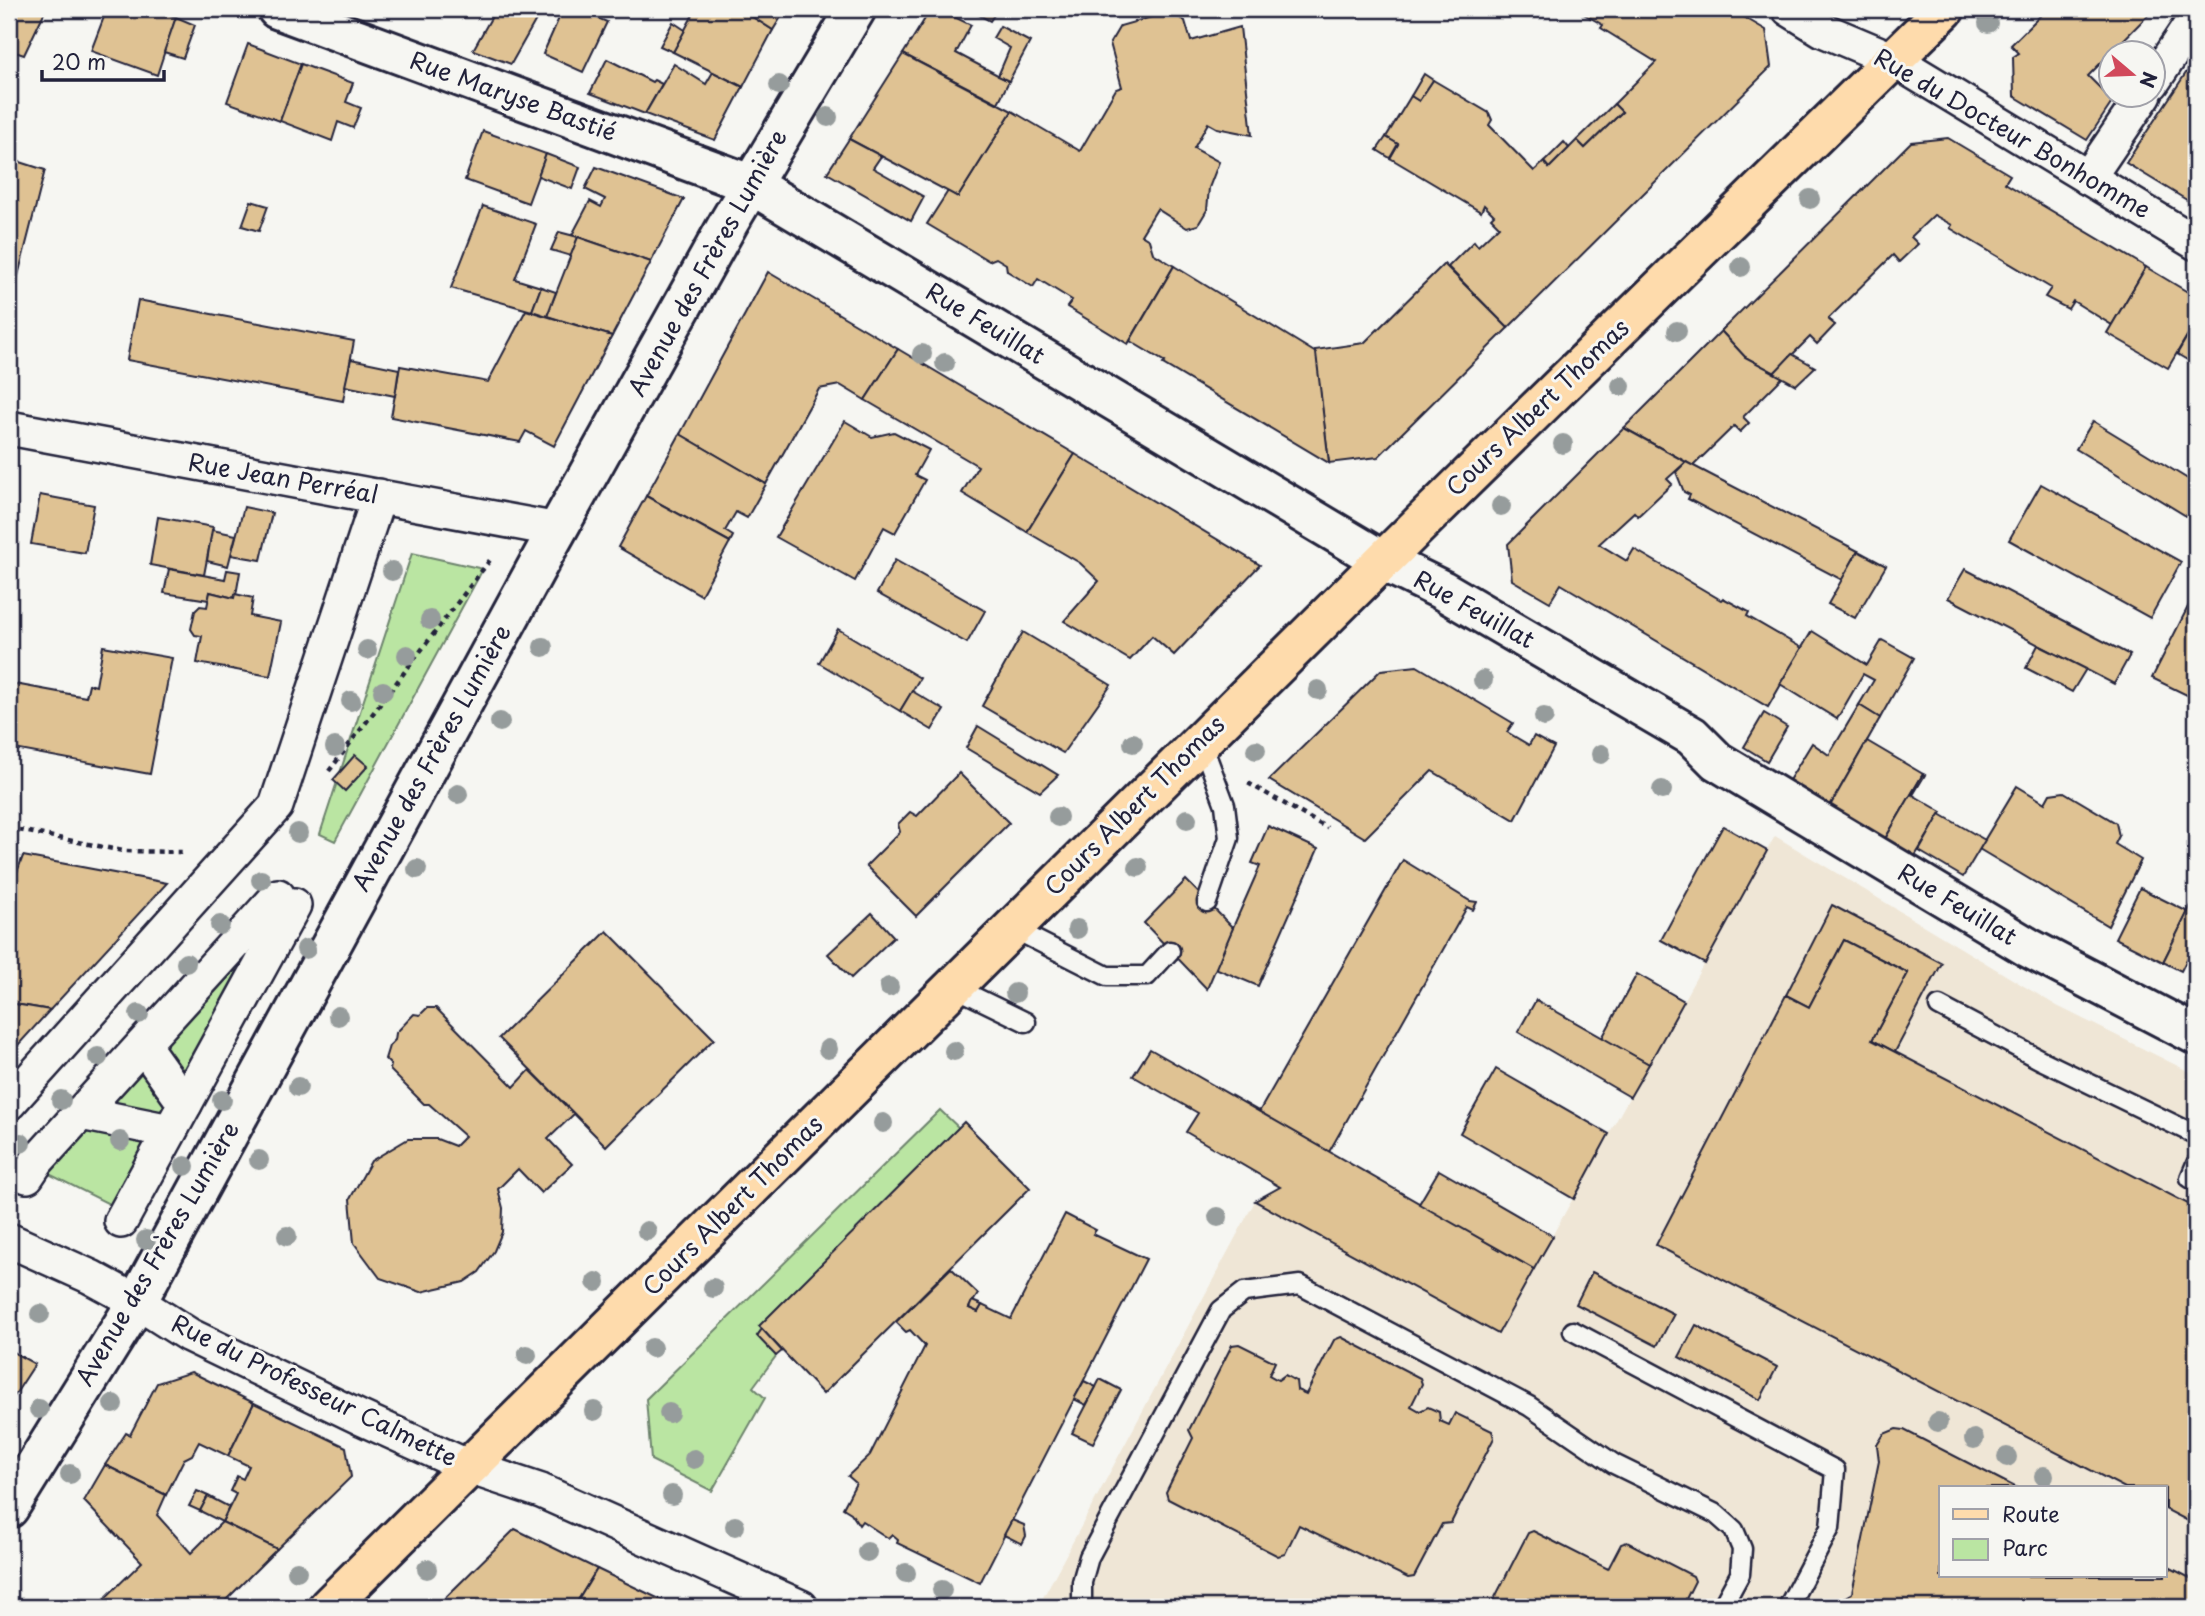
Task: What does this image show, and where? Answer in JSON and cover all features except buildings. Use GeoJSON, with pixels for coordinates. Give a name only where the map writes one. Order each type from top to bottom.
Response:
{"type":"FeatureCollection","features":[{"type":"Feature","properties":{"kind":"main road","name":"Cours Albert Thomas"},"geometry":{"type":"LineString","coordinates":[[328,1607],[1200,741],[1945,9]]}},
{"type":"Feature","properties":{"kind":"street","name":"Rue Maryse Bastié"},"geometry":{"type":"LineString","coordinates":[[277,9],[750,184]]}},
{"type":"Feature","properties":{"kind":"street","name":"Avenue des Frères Lumière"},"geometry":{"type":"LineString","coordinates":[[9,1508],[136,1302],[750,184],[856,9]]}},
{"type":"Feature","properties":{"kind":"street","name":"Rue du Docteur Bonhomme"},"geometry":{"type":"LineString","coordinates":[[1789,9],[1824,30],[1894,60],[2196,243]]}},
{"type":"Feature","properties":{"kind":"street"},"geometry":{"type":"LineString","coordinates":[[2166,62],[2196,17]]}},
{"type":"Feature","properties":{"kind":"street"},"geometry":{"type":"LineString","coordinates":[[2088,178],[2136,108]]}},
{"type":"Feature","properties":{"kind":"street","name":"Rue Feuillat"},"geometry":{"type":"LineString","coordinates":[[750,184],[1383,561],[1442,590],[1692,736],[1717,761],[2029,948],[2196,1035]]}},
{"type":"Feature","properties":{"kind":"street","name":"Rue Jean Perréal"},"geometry":{"type":"LineString","coordinates":[[9,428],[558,530]]}},
{"type":"Feature","properties":{"kind":"street"},"geometry":{"type":"LineString","coordinates":[[9,1103],[276,806],[379,496]]}},
{"type":"Feature","properties":{"kind":"street"},"geometry":{"type":"LineString","coordinates":[[27,1176],[37,1161],[179,1006],[286,901],[235,1014],[121,1221]]}},
{"type":"Feature","properties":{"kind":"street"},"geometry":{"type":"LineString","coordinates":[[179,1006],[235,1014]]}},
{"type":"Feature","properties":{"kind":"street"},"geometry":{"type":"LineString","coordinates":[[143,1045],[178,1118]]}},
{"type":"Feature","properties":{"kind":"street"},"geometry":{"type":"LineString","coordinates":[[80,1113],[178,1118]]}},
{"type":"Feature","properties":{"kind":"street","name":"Rue du Professeur Calmette"},"geometry":{"type":"LineString","coordinates":[[9,1240],[136,1302],[189,1335],[361,1418],[469,1467],[541,1491],[801,1607]]}},
{"type":"Feature","properties":{"kind":"lane"},"geometry":{"type":"LineString","coordinates":[[1200,741],[1226,805],[1229,838],[1207,902]]}},
{"type":"Feature","properties":{"kind":"lane"},"geometry":{"type":"LineString","coordinates":[[1012,928],[1107,976],[1147,976],[1170,951]]}},
{"type":"Feature","properties":{"kind":"lane"},"geometry":{"type":"LineString","coordinates":[[954,987],[1026,1022]]}},
{"type":"Feature","properties":{"kind":"lane"},"geometry":{"type":"LineString","coordinates":[[1939,1006],[2043,1061],[2196,1135]]}},
{"type":"Feature","properties":{"kind":"lane"},"geometry":{"type":"LineString","coordinates":[[2196,1164],[2190,1178],[2196,1181]]}},
{"type":"Feature","properties":{"kind":"lane"},"geometry":{"type":"LineString","coordinates":[[1082,1607],[1082,1582],[1089,1557],[1221,1310],[1244,1292],[1300,1285],[1529,1406],[1614,1464],[1716,1514],[1734,1530],[1742,1549],[1740,1574],[1722,1607]]}},
{"type":"Feature","properties":{"kind":"lane"},"geometry":{"type":"LineString","coordinates":[[1573,1331],[1835,1470],[1830,1528],[1788,1607]]}},
{"type":"Feature","properties":{"kind":"path"},"geometry":{"type":"LineString","coordinates":[[290,765],[325,776],[490,560]]}},
{"type":"Feature","properties":{"kind":"path"},"geometry":{"type":"LineString","coordinates":[[1248,783],[1327,828]]}},
{"type":"Feature","properties":{"kind":"path"},"geometry":{"type":"LineString","coordinates":[[9,828],[123,851],[194,852],[218,870]]}},
{"type":"Feature","properties":{"kind":"shaded area"},"geometry":{"type":"Polygon","coordinates":[[[1775,836],[2057,1006],[2196,1075],[2196,1607],[1038,1607],[1255,1201],[1498,1333],[1775,836]]]}},
{"type":"Feature","properties":{"kind":"green space"},"geometry":{"type":"Polygon","coordinates":[[[412,553],[483,569],[335,841],[320,834],[412,553]]]}},
{"type":"Feature","properties":{"kind":"green space"},"geometry":{"type":"Polygon","coordinates":[[[298,907],[129,1214],[25,1162],[298,907]]]}},
{"type":"Feature","properties":{"kind":"green space"},"geometry":{"type":"Polygon","coordinates":[[[940,1110],[959,1128],[759,1326],[762,1329],[757,1336],[776,1356],[753,1387],[765,1398],[712,1491],[651,1460],[646,1399],[940,1110]]]}}]}
